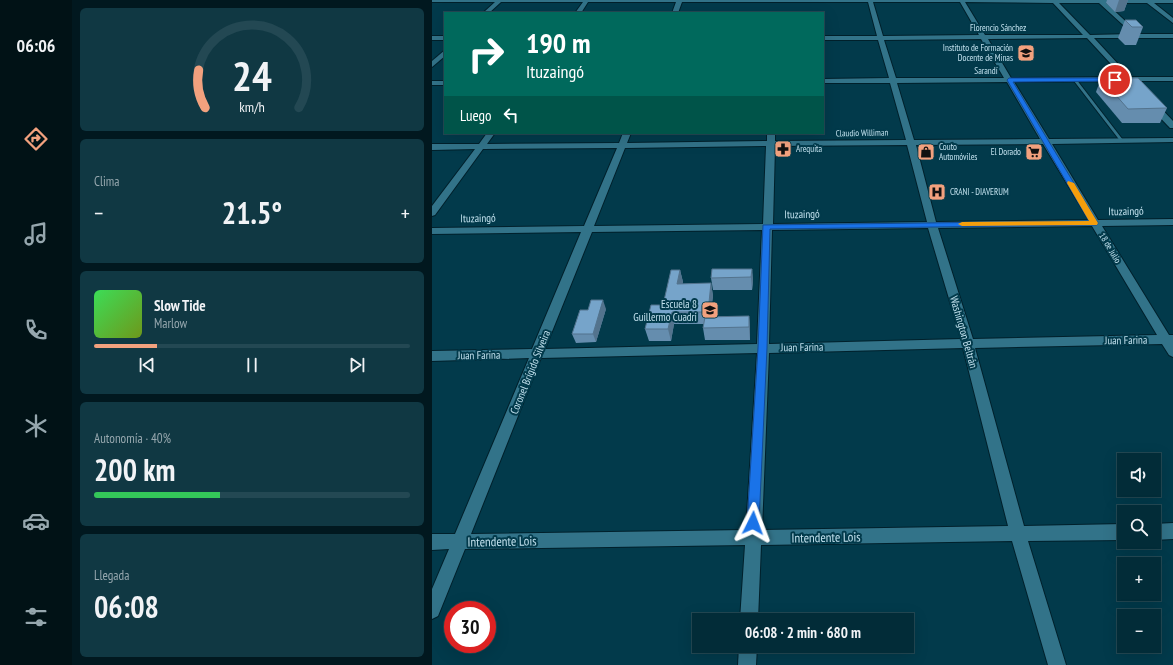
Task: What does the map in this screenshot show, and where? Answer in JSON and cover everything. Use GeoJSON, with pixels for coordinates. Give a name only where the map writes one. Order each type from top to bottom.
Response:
{"type":"FeatureCollection","features":[{"type":"Feature","properties":{"kind":"street"},"geometry":{"type":"LineString","coordinates":[[432,0],[680,0],[777,3],[870,0],[1173,1]]}},
{"type":"Feature","properties":{"kind":"street"},"geometry":{"type":"LineString","coordinates":[[487,12],[500,0]]}},
{"type":"Feature","properties":{"kind":"street"},"geometry":{"type":"LineString","coordinates":[[579,12],[587,0]]}},
{"type":"Feature","properties":{"kind":"street"},"geometry":{"type":"LineString","coordinates":[[675,12],[680,0]]}},
{"type":"Feature","properties":{"kind":"street","name":"Washington Beltrán"},"geometry":{"type":"LineString","coordinates":[[870,0],[894,81],[932,224],[968,344],[1018,534],[1057,665]]}},
{"type":"Feature","properties":{"kind":"street"},"geometry":{"type":"LineString","coordinates":[[1055,0],[1139,90]]}},
{"type":"Feature","properties":{"kind":"street","name":"18 de Julio"},"geometry":{"type":"LineString","coordinates":[[961,1],[1094,223],[1169,339],[1173,352]]}},
{"type":"Feature","properties":{"kind":"street"},"geometry":{"type":"LineString","coordinates":[[1101,1],[1139,36]]}},
{"type":"Feature","properties":{"kind":"street"},"geometry":{"type":"LineString","coordinates":[[1147,1],[1173,21]]}},
{"type":"Feature","properties":{"kind":"street","name":"Florencio Sánchez"},"geometry":{"type":"LineString","coordinates":[[824,38],[1173,36]]}},
{"type":"Feature","properties":{"kind":"street"},"geometry":{"type":"LineString","coordinates":[[432,38],[444,38]]}},
{"type":"Feature","properties":{"kind":"street"},"geometry":{"type":"LineString","coordinates":[[432,65],[444,53]]}},
{"type":"Feature","properties":{"kind":"street","name":"Sarandí"},"geometry":{"type":"LineString","coordinates":[[824,81],[1173,79]]}},
{"type":"Feature","properties":{"kind":"street"},"geometry":{"type":"LineString","coordinates":[[432,83],[444,83]]}},
{"type":"Feature","properties":{"kind":"street"},"geometry":{"type":"LineString","coordinates":[[1148,100],[1173,126]]}},
{"type":"Feature","properties":{"kind":"street"},"geometry":{"type":"LineString","coordinates":[[432,213],[490,134]]}},
{"type":"Feature","properties":{"kind":"street","name":"Coronel Brígido Silveira"},"geometry":{"type":"LineString","coordinates":[[432,610],[538,354],[627,134]]}},
{"type":"Feature","properties":{"kind":"street"},"geometry":{"type":"LineString","coordinates":[[749,613],[763,348],[766,226],[771,138]]}},
{"type":"Feature","properties":{"kind":"street","name":"Claudio Williman"},"geometry":{"type":"LineString","coordinates":[[432,147],[622,145],[771,138],[911,143],[1173,140]]}},
{"type":"Feature","properties":{"kind":"street","name":"Ituzaingó"},"geometry":{"type":"LineString","coordinates":[[432,231],[1173,222]]}},
{"type":"Feature","properties":{"kind":"street","name":"Juan Farina"},"geometry":{"type":"LineString","coordinates":[[432,356],[1169,339]]}},
{"type":"Feature","properties":{"kind":"street"},"geometry":{"type":"LineString","coordinates":[[1161,532],[1173,531]]}},
{"type":"Feature","properties":{"kind":"street","name":"Intendente Lois"},"geometry":{"type":"LineString","coordinates":[[432,542],[752,539],[1117,532]]}},
{"type":"Feature","properties":{"kind":"street"},"geometry":{"type":"LineString","coordinates":[[747,665],[748,653]]}},
{"type":"Feature","properties":{"kind":"lane"},"geometry":{"type":"LineString","coordinates":[[1075,80],[1122,141]]}},
{"type":"Feature","properties":{"kind":"building"},"geometry":{"type":"Polygon","coordinates":[[[1125,20],[1136,20],[1143,27],[1132,27],[1125,20]]]}},
{"type":"Feature","properties":{"kind":"building"},"geometry":{"type":"Polygon","coordinates":[[[1101,78],[1138,78],[1167,108],[1128,109],[1101,78]]]}},
{"type":"Feature","properties":{"kind":"building"},"geometry":{"type":"Polygon","coordinates":[[[712,269],[752,269],[751,277],[711,278],[712,269]]]}},
{"type":"Feature","properties":{"kind":"building"},"geometry":{"type":"Polygon","coordinates":[[[671,270],[680,270],[677,284],[711,283],[708,312],[672,312],[668,329],[645,329],[651,305],[663,305],[671,270]]]}},
{"type":"Feature","properties":{"kind":"building"},"geometry":{"type":"Polygon","coordinates":[[[591,300],[603,300],[593,334],[572,334],[580,310],[588,310],[591,300]]]}},
{"type":"Feature","properties":{"kind":"building"},"geometry":{"type":"Polygon","coordinates":[[[749,316],[749,327],[703,328],[705,317],[749,316]]]}},
{"type":"Feature","properties":{"kind":"slow traffic"},"geometry":{"type":"LineString","coordinates":[[962,224],[1094,223],[1071,183]]}},
{"type":"Feature","properties":{"kind":"place","name":"Instituto de Formación Docente de Minas"},"geometry":{"type":"Point","coordinates":[1026,53]}},
{"type":"Feature","properties":{"kind":"place","name":"Arequita"},"geometry":{"type":"Point","coordinates":[783,149]}},
{"type":"Feature","properties":{"kind":"place","name":"Couto Automóviles"},"geometry":{"type":"Point","coordinates":[926,152]}},
{"type":"Feature","properties":{"kind":"place","name":"El Dorado"},"geometry":{"type":"Point","coordinates":[1034,152]}},
{"type":"Feature","properties":{"kind":"place","name":"CRANI - DIAVERUM"},"geometry":{"type":"Point","coordinates":[937,192]}},
{"type":"Feature","properties":{"kind":"place","name":"Escuela 8 Guillermo Cuadri"},"geometry":{"type":"Point","coordinates":[710,310]}},
{"type":"Feature","properties":{"kind":"route"},"geometry":{"type":"LineString","coordinates":[[753,523],[763,348],[766,226],[1094,223],[1009,80],[1115,80]]}}]}
